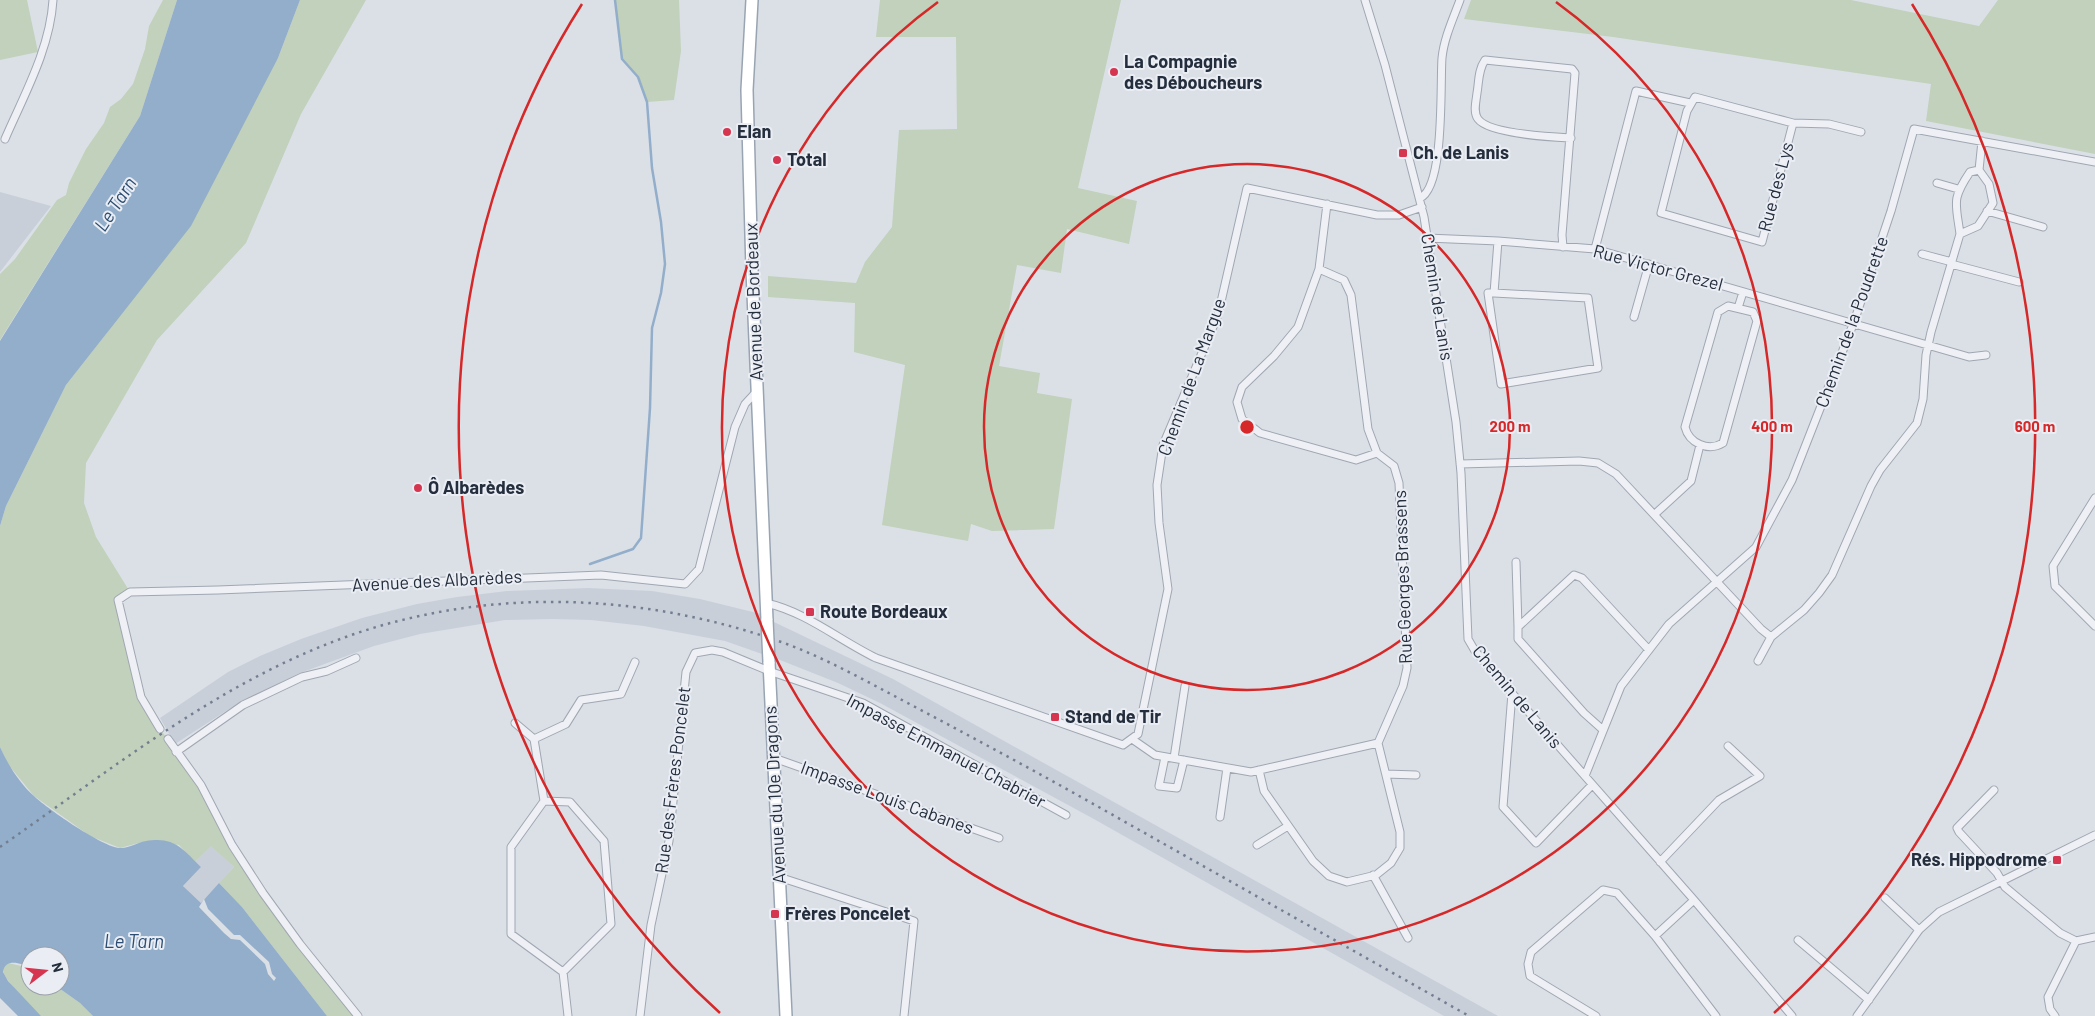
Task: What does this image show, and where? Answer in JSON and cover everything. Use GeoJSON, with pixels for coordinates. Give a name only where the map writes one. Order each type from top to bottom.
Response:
{"type":"FeatureCollection","features":[{"type":"Feature","properties":{"kind":"main road","name":"Avenue de Bordeaux"},"geometry":{"type":"LineString","coordinates":[[752,0],[747,85],[766,603]]}},
{"type":"Feature","properties":{"kind":"main road","name":"Avenue du 10e Dragons"},"geometry":{"type":"LineString","coordinates":[[766,603],[786,1016]]}},
{"type":"Feature","properties":{"kind":"street"},"geometry":{"type":"LineString","coordinates":[[5,139],[40,60],[52,13],[53,0]]}},
{"type":"Feature","properties":{"kind":"street"},"geometry":{"type":"LineString","coordinates":[[1365,0],[1385,65],[1422,207]]}},
{"type":"Feature","properties":{"kind":"street"},"geometry":{"type":"LineString","coordinates":[[1420,198],[1424,196],[1429,188],[1438,148],[1442,120],[1442,58],[1446,38],[1460,0]]}},
{"type":"Feature","properties":{"kind":"street"},"geometry":{"type":"LineString","coordinates":[[1562,247],[1571,138],[1575,73],[1572,69],[1485,60],[1481,66],[1474,110],[1478,120],[1489,128],[1533,135],[1571,138]]}},
{"type":"Feature","properties":{"kind":"street","name":"Rue des Lys"},"geometry":{"type":"LineString","coordinates":[[1595,249],[1636,91],[1690,103]]}},
{"type":"Feature","properties":{"kind":"street","name":"Rue des Lys"},"geometry":{"type":"LineString","coordinates":[[1793,124],[1762,242],[1661,213],[1690,103],[1695,97],[1793,124],[1829,124],[1861,132]]}},
{"type":"Feature","properties":{"kind":"street","name":"Chemin de la Poudrette"},"geometry":{"type":"LineString","coordinates":[[1585,776],[1621,686],[1669,624],[1756,547],[1788,488],[1854,322],[1891,211],[1914,129],[2095,162]]}},
{"type":"Feature","properties":{"kind":"street"},"geometry":{"type":"LineString","coordinates":[[1960,234],[1978,226],[1993,203],[1989,184],[1979,170],[1982,141]]}},
{"type":"Feature","properties":{"kind":"street"},"geometry":{"type":"LineString","coordinates":[[1758,661],[1771,637],[1804,610],[1832,575],[1871,486],[1880,470],[1914,429],[1920,417],[1928,346],[1960,234],[1955,200],[1958,189],[1970,172],[1979,170]]}},
{"type":"Feature","properties":{"kind":"street"},"geometry":{"type":"LineString","coordinates":[[1937,183],[1958,189]]}},
{"type":"Feature","properties":{"kind":"street","name":"Chemin de La Margue"},"geometry":{"type":"LineString","coordinates":[[1132,739],[1138,734],[1168,589],[1159,523],[1157,485],[1164,446],[1218,315],[1247,188],[1377,215],[1391,216],[1422,207]]}},
{"type":"Feature","properties":{"kind":"street"},"geometry":{"type":"LineString","coordinates":[[1327,204],[1319,269],[1298,327],[1274,356],[1242,387],[1237,402],[1242,419],[1260,433],[1356,460],[1377,453]]}},
{"type":"Feature","properties":{"kind":"street","name":"Chemin de Lanis"},"geometry":{"type":"LineString","coordinates":[[1422,207],[1456,422],[1460,464],[1468,639],[1475,651],[1694,900],[1792,1016]]}},
{"type":"Feature","properties":{"kind":"street"},"geometry":{"type":"LineString","coordinates":[[1987,211],[2043,227]]}},
{"type":"Feature","properties":{"kind":"street","name":"Rue Victor Grezel"},"geometry":{"type":"LineString","coordinates":[[1427,238],[1498,240],[1595,249],[1854,322],[1928,346],[1969,357],[1986,354]]}},
{"type":"Feature","properties":{"kind":"street"},"geometry":{"type":"LineString","coordinates":[[1494,293],[1498,240]]}},
{"type":"Feature","properties":{"kind":"street"},"geometry":{"type":"LineString","coordinates":[[1922,254],[2019,282]]}},
{"type":"Feature","properties":{"kind":"street"},"geometry":{"type":"LineString","coordinates":[[1634,317],[1649,264]]}},
{"type":"Feature","properties":{"kind":"street","name":"Rue Georges Brassens"},"geometry":{"type":"LineString","coordinates":[[1319,269],[1344,280],[1350,294],[1362,362],[1368,429],[1377,453],[1394,466],[1400,483],[1407,668],[1403,686],[1378,742]]}},
{"type":"Feature","properties":{"kind":"street"},"geometry":{"type":"LineString","coordinates":[[1738,308],[1743,292]]}},
{"type":"Feature","properties":{"kind":"street"},"geometry":{"type":"LineString","coordinates":[[1494,293],[1588,298],[1598,368],[1501,384],[1488,294],[1494,293]]}},
{"type":"Feature","properties":{"kind":"street"},"geometry":{"type":"LineString","coordinates":[[1728,306],[1753,312],[1758,321],[1723,443],[1718,446],[1700,445],[1687,435],[1685,427],[1718,312],[1728,306]]}},
{"type":"Feature","properties":{"kind":"street","name":"Avenue des Albarèdes"},"geometry":{"type":"LineString","coordinates":[[160,729],[141,697],[118,600],[130,592],[601,575],[685,584],[699,568],[734,428],[745,404],[757,391]]}},
{"type":"Feature","properties":{"kind":"street"},"geometry":{"type":"LineString","coordinates":[[1655,514],[1691,481],[1700,445]]}},
{"type":"Feature","properties":{"kind":"street"},"geometry":{"type":"LineString","coordinates":[[1460,464],[1579,461],[1598,463],[1616,474],[1761,630],[1771,637]]}},
{"type":"Feature","properties":{"kind":"street"},"geometry":{"type":"LineString","coordinates":[[2095,498],[2052,566],[2055,586],[2095,626]]}},
{"type":"Feature","properties":{"kind":"street"},"geometry":{"type":"LineString","coordinates":[[1516,562],[1518,639],[1584,712],[1603,730]]}},
{"type":"Feature","properties":{"kind":"street"},"geometry":{"type":"LineString","coordinates":[[1518,627],[1574,575],[1582,578],[1648,650]]}},
{"type":"Feature","properties":{"kind":"street"},"geometry":{"type":"LineString","coordinates":[[766,603],[794,612],[856,648],[900,667],[1123,746],[1132,739],[1155,755],[1252,772],[1259,770],[1378,742],[1400,832],[1400,848],[1391,863],[1373,875],[1347,882],[1329,876],[1313,861],[1264,791],[1259,770]]}},
{"type":"Feature","properties":{"kind":"street","name":"Rue des Frères Poncelet"},"geometry":{"type":"LineString","coordinates":[[640,1016],[651,925],[668,841],[686,672],[695,653],[712,650],[769,666]]}},
{"type":"Feature","properties":{"kind":"street"},"geometry":{"type":"LineString","coordinates":[[176,752],[243,705],[302,678],[327,671],[356,658]]}},
{"type":"Feature","properties":{"kind":"street"},"geometry":{"type":"LineString","coordinates":[[534,739],[566,724],[581,700],[621,694],[635,662]]}},
{"type":"Feature","properties":{"kind":"street","name":"Impasse Emmanuel Chabrier"},"geometry":{"type":"LineString","coordinates":[[769,666],[863,703],[1066,815]]}},
{"type":"Feature","properties":{"kind":"street"},"geometry":{"type":"LineString","coordinates":[[1174,758],[1185,686]]}},
{"type":"Feature","properties":{"kind":"street"},"geometry":{"type":"LineString","coordinates":[[1512,693],[1503,807],[1536,843],[1592,785]]}},
{"type":"Feature","properties":{"kind":"street"},"geometry":{"type":"LineString","coordinates":[[515,723],[534,739],[544,801],[511,847],[511,934],[563,972],[568,1016]]}},
{"type":"Feature","properties":{"kind":"street"},"geometry":{"type":"LineString","coordinates":[[168,739],[201,785],[232,845],[263,892],[300,944],[358,1016]]}},
{"type":"Feature","properties":{"kind":"street"},"geometry":{"type":"LineString","coordinates":[[1660,862],[1719,800],[1760,776],[1728,746]]}},
{"type":"Feature","properties":{"kind":"street"},"geometry":{"type":"LineString","coordinates":[[1165,757],[1159,786],[1177,788],[1184,760]]}},
{"type":"Feature","properties":{"kind":"street","name":"Impasse Louis Cabanes"},"geometry":{"type":"LineString","coordinates":[[774,758],[999,838]]}},
{"type":"Feature","properties":{"kind":"street"},"geometry":{"type":"LineString","coordinates":[[1220,817],[1227,768]]}},
{"type":"Feature","properties":{"kind":"street"},"geometry":{"type":"LineString","coordinates":[[1386,774],[1416,775]]}},
{"type":"Feature","properties":{"kind":"street"},"geometry":{"type":"LineString","coordinates":[[1994,790],[1957,828],[1959,832],[2002,881],[2005,887],[2060,933],[2076,941],[2095,937]]}},
{"type":"Feature","properties":{"kind":"street"},"geometry":{"type":"LineString","coordinates":[[544,801],[570,802],[604,841],[611,924],[563,972]]}},
{"type":"Feature","properties":{"kind":"street"},"geometry":{"type":"LineString","coordinates":[[1257,845],[1288,826]]}},
{"type":"Feature","properties":{"kind":"street"},"geometry":{"type":"LineString","coordinates":[[1857,1016],[1919,930],[1939,912],[2095,835]]}},
{"type":"Feature","properties":{"kind":"street"},"geometry":{"type":"LineString","coordinates":[[1373,875],[1408,938]]}},
{"type":"Feature","properties":{"kind":"street"},"geometry":{"type":"LineString","coordinates":[[779,877],[914,921],[904,1016]]}},
{"type":"Feature","properties":{"kind":"street"},"geometry":{"type":"LineString","coordinates":[[1596,1016],[1530,976],[1528,964],[1531,952],[1603,890],[1617,893],[1655,936],[1716,1016]]}},
{"type":"Feature","properties":{"kind":"street"},"geometry":{"type":"LineString","coordinates":[[1885,898],[1919,930]]}},
{"type":"Feature","properties":{"kind":"street"},"geometry":{"type":"LineString","coordinates":[[1655,936],[1694,900]]}},
{"type":"Feature","properties":{"kind":"street"},"geometry":{"type":"LineString","coordinates":[[1798,940],[1869,1000]]}},
{"type":"Feature","properties":{"kind":"street"},"geometry":{"type":"LineString","coordinates":[[2055,1016],[2050,1009],[2048,997],[2076,941]]}},
{"type":"Feature","properties":{"kind":"shaded area"},"geometry":{"type":"Polygon","coordinates":[[[0,192],[51,206],[0,272],[0,192]]]}},
{"type":"Feature","properties":{"kind":"shaded area"},"geometry":{"type":"Polygon","coordinates":[[[588,588],[652,591],[700,599],[761,614],[762,654],[725,641],[644,626],[591,620],[505,620],[420,634],[374,646],[300,673],[229,709],[175,744],[160,718],[228,672],[260,656],[301,639],[362,618],[417,604],[457,597],[507,591],[588,588]]]}},
{"type":"Feature","properties":{"kind":"shaded area"},"geometry":{"type":"Polygon","coordinates":[[[774,622],[893,679],[1498,1016],[1444,1016],[1092,818],[880,703],[838,683],[775,658],[774,622]]]}},
{"type":"Feature","properties":{"kind":"shaded area"},"geometry":{"type":"Polygon","coordinates":[[[211,845],[234,867],[201,903],[183,886],[201,867],[195,862],[211,845]]]}},
{"type":"Feature","properties":{"kind":"green space"},"geometry":{"type":"Polygon","coordinates":[[[0,0],[27,0],[38,52],[0,60],[0,0]]]}},
{"type":"Feature","properties":{"kind":"green space"},"geometry":{"type":"Polygon","coordinates":[[[163,0],[177,0],[140,116],[0,340],[0,274],[15,259],[57,200],[66,195],[69,183],[86,149],[104,123],[110,107],[121,99],[133,84],[145,49],[149,26],[163,0]]]}},
{"type":"Feature","properties":{"kind":"green space"},"geometry":{"type":"Polygon","coordinates":[[[300,0],[366,0],[301,114],[246,243],[157,340],[86,463],[84,503],[96,537],[130,592],[118,600],[141,697],[155,722],[201,785],[263,892],[358,1016],[327,1016],[242,907],[219,883],[234,867],[211,846],[195,862],[179,845],[146,841],[120,848],[90,836],[34,796],[7,763],[0,747],[0,526],[6,506],[66,385],[106,334],[278,58],[300,0]]]}},
{"type":"Feature","properties":{"kind":"green space"},"geometry":{"type":"Polygon","coordinates":[[[615,0],[679,0],[681,51],[674,100],[647,102],[638,77],[622,59],[615,0]]]}},
{"type":"Feature","properties":{"kind":"green space"},"geometry":{"type":"Polygon","coordinates":[[[880,0],[1121,0],[1078,188],[1137,201],[1129,244],[1067,229],[1061,273],[1017,265],[999,366],[1040,373],[1037,393],[1072,399],[1054,529],[992,531],[971,524],[968,541],[882,525],[905,365],[854,352],[855,303],[768,297],[768,276],[856,283],[865,262],[892,227],[899,130],[957,129],[956,37],[876,37],[880,0]]]}},
{"type":"Feature","properties":{"kind":"green space"},"geometry":{"type":"Polygon","coordinates":[[[1471,0],[1851,0],[1979,26],[1998,0],[2095,0],[2095,154],[1926,121],[1931,84],[1613,37],[1464,19],[1471,0]]]}},
{"type":"Feature","properties":{"kind":"green space"},"geometry":{"type":"Polygon","coordinates":[[[8,963],[20,966],[20,994],[4,974],[3,969],[8,963]]]}},
{"type":"Feature","properties":{"kind":"green space"},"geometry":{"type":"Polygon","coordinates":[[[22,996],[70,996],[93,1016],[41,1016],[22,996]]]}},
{"type":"Feature","properties":{"kind":"water","name":"Le Tarn"},"geometry":{"type":"Polygon","coordinates":[[[177,0],[300,0],[278,58],[191,226],[66,385],[6,506],[0,526],[0,341],[140,116],[177,0]]]}},
{"type":"Feature","properties":{"kind":"water","name":"Le Tarn"},"geometry":{"type":"Polygon","coordinates":[[[0,747],[15,774],[30,792],[76,827],[102,842],[120,848],[156,840],[164,840],[177,845],[201,867],[183,886],[201,903],[219,883],[242,907],[327,1016],[93,1016],[70,996],[70,946],[20,946],[20,964],[10,963],[4,968],[3,972],[8,981],[20,996],[41,1016],[18,1016],[0,998],[0,747]]]}},
{"type":"Feature","properties":{"kind":"pier"},"geometry":{"type":"Polygon","coordinates":[[[204,899],[208,909],[234,935],[240,935],[269,962],[272,974],[276,978],[274,981],[268,974],[265,964],[240,940],[231,939],[224,933],[199,907],[204,899]]]}},
{"type":"Feature","properties":{"kind":"waterway"},"geometry":{"type":"LineString","coordinates":[[590,564],[633,549],[641,538],[650,408],[652,328],[661,293],[665,264],[661,222],[652,168],[647,102],[638,77],[622,59],[615,0]]}},
{"type":"Feature","properties":{"kind":"railway"},"geometry":{"type":"LineString","coordinates":[[0,847],[179,722],[273,668],[322,646],[373,628],[424,615],[476,606],[528,602],[632,607],[683,615],[734,627],[784,643],[829,662],[1054,782],[1469,1016]]}},
{"type":"Feature","properties":{"kind":"place","name":"La Compagnie des Déboucheurs"},"geometry":{"type":"Point","coordinates":[1114,72]}},
{"type":"Feature","properties":{"kind":"place","name":"Elan"},"geometry":{"type":"Point","coordinates":[727,132]}},
{"type":"Feature","properties":{"kind":"place","name":"Ch. de Lanis"},"geometry":{"type":"Point","coordinates":[1403,153]}},
{"type":"Feature","properties":{"kind":"place","name":"Total"},"geometry":{"type":"Point","coordinates":[777,160]}},
{"type":"Feature","properties":{"kind":"place","name":"Ô Albarèdes"},"geometry":{"type":"Point","coordinates":[418,488]}},
{"type":"Feature","properties":{"kind":"place","name":"Route Bordeaux"},"geometry":{"type":"Point","coordinates":[810,612]}},
{"type":"Feature","properties":{"kind":"place","name":"Stand de Tir"},"geometry":{"type":"Point","coordinates":[1055,717]}},
{"type":"Feature","properties":{"kind":"place","name":"Rés. Hippodrome"},"geometry":{"type":"Point","coordinates":[2057,860]}},
{"type":"Feature","properties":{"kind":"place","name":"Frères Poncelet"},"geometry":{"type":"Point","coordinates":[775,914]}}]}
